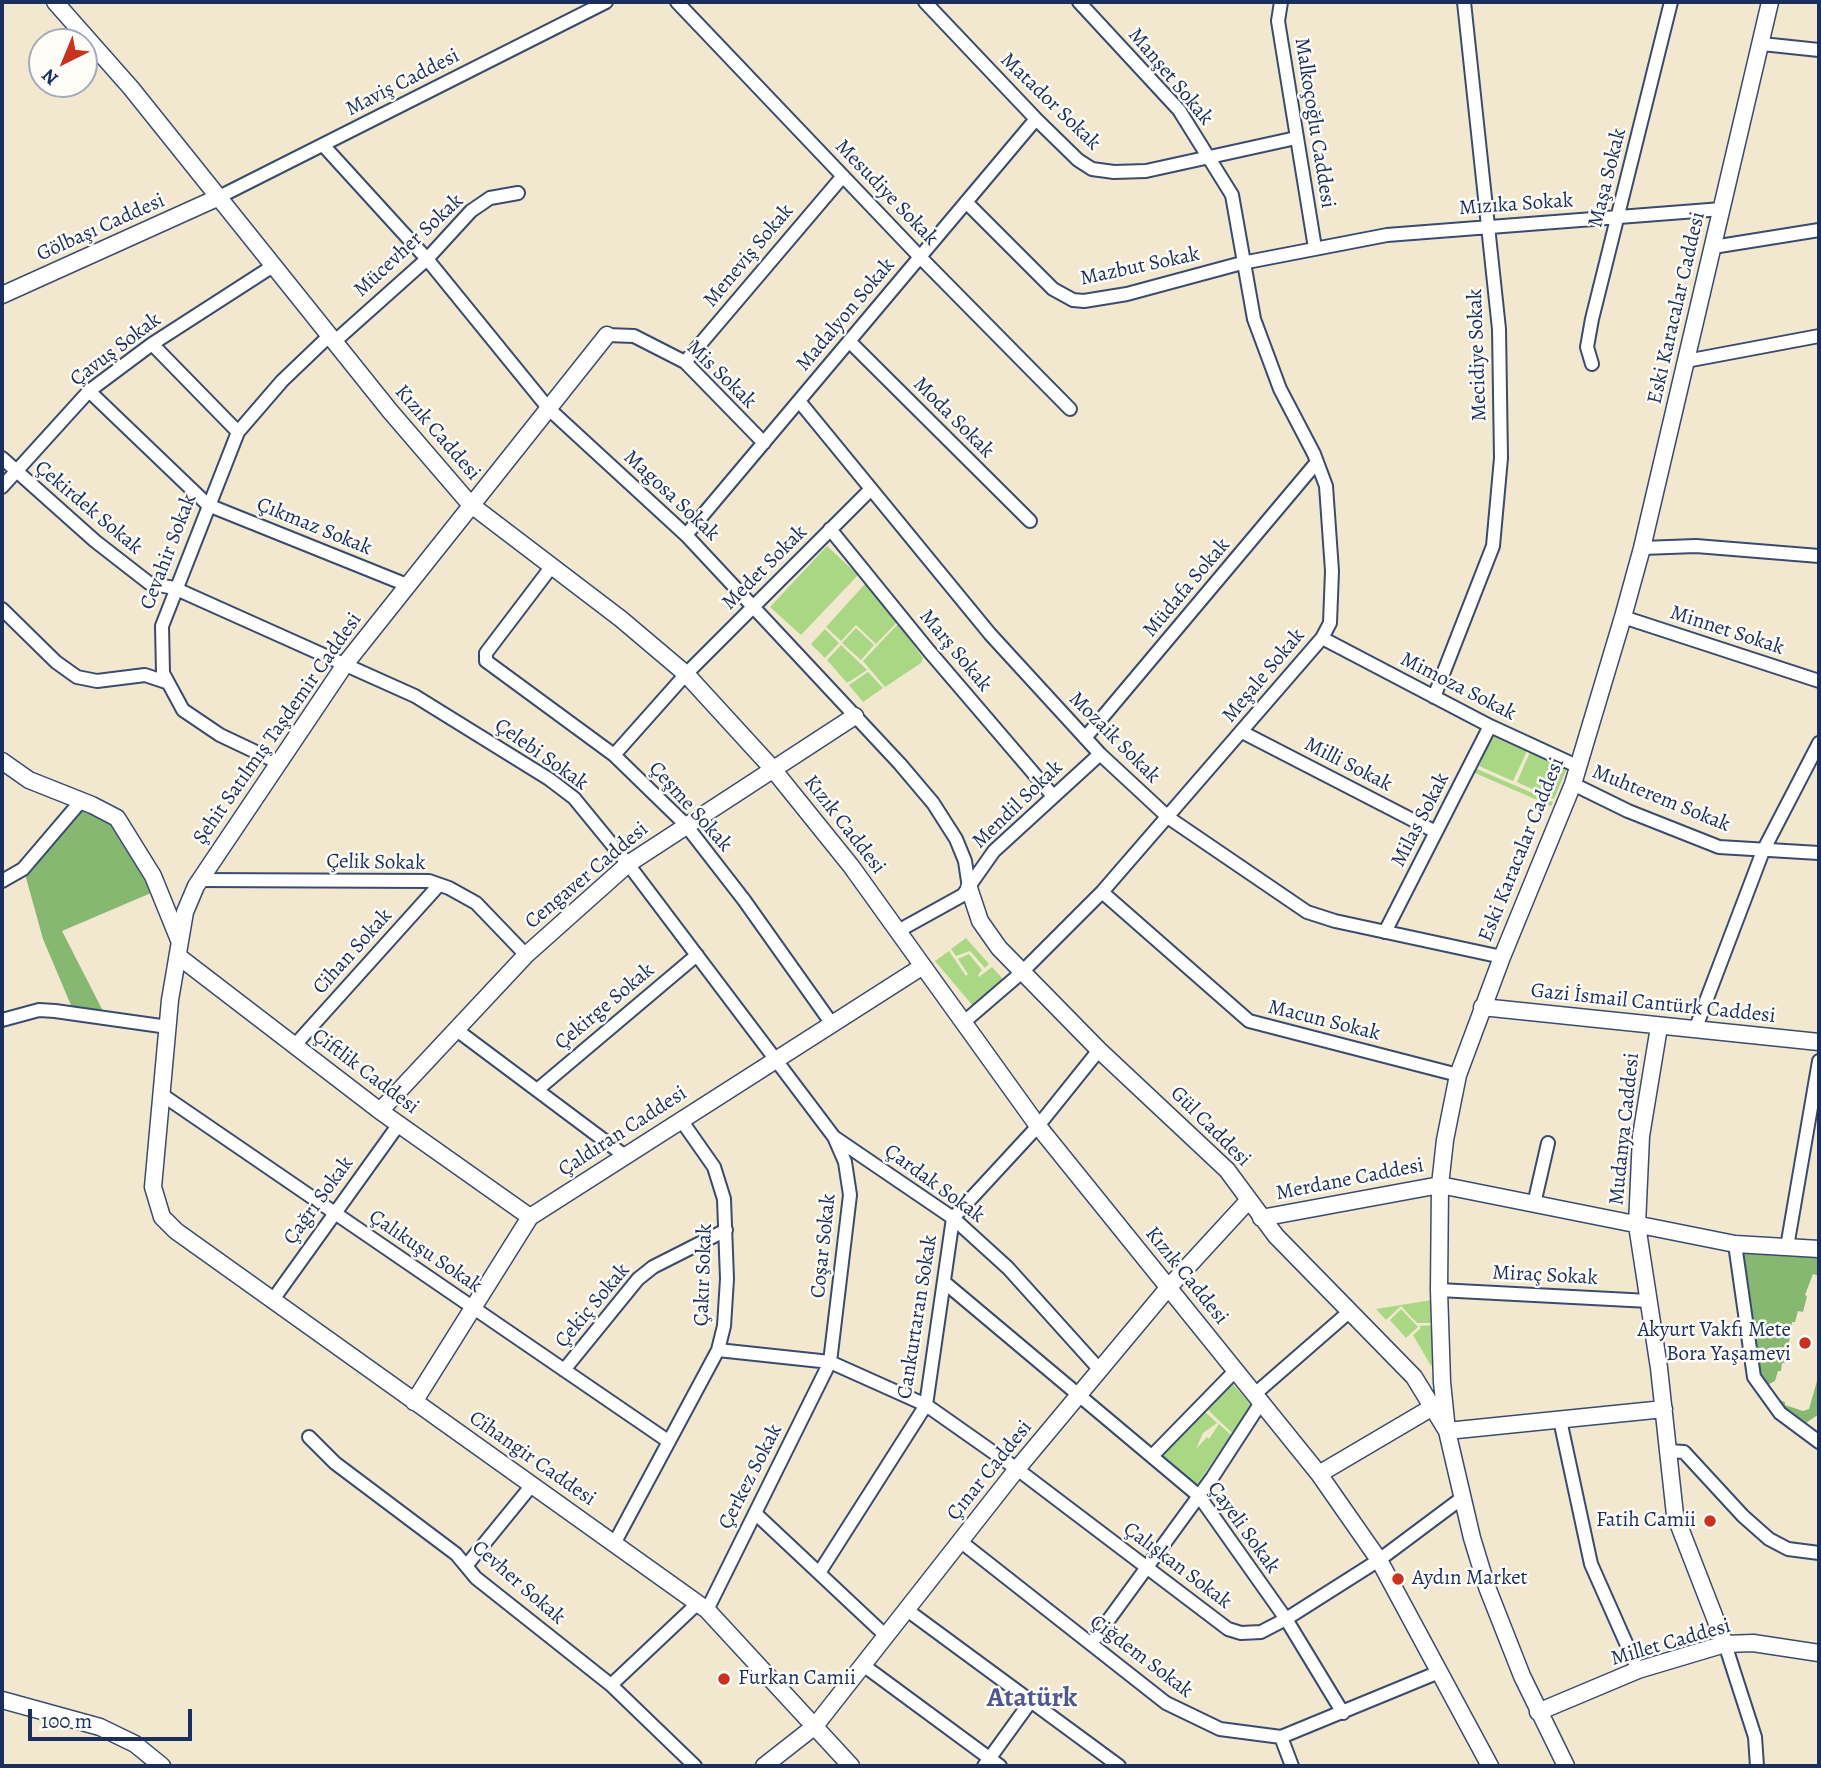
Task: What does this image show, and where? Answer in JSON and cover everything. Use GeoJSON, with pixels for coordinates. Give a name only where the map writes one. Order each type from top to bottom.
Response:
{"type":"FeatureCollection","features":[{"type":"Feature","properties":{"kind":"street","name":"Kızık Caddesi"},"geometry":{"type":"LineString","coordinates":[[55,2],[131,88],[331,339],[470,504],[686,674],[772,768],[851,866],[1038,1126],[1319,1474],[1379,1560],[1488,1766]]}},
{"type":"Feature","properties":{"kind":"street","name":"Maviş Caddesi"},"geometry":{"type":"LineString","coordinates":[[217,198],[607,2]]}},
{"type":"Feature","properties":{"kind":"street","name":"Mesudiye Sokak"},"geometry":{"type":"LineString","coordinates":[[677,2],[920,257],[1070,409]]}},
{"type":"Feature","properties":{"kind":"street","name":"Matador Sokak"},"geometry":{"type":"LineString","coordinates":[[925,2],[1078,160],[1102,171],[1146,171],[1211,159],[1296,138]]}},
{"type":"Feature","properties":{"kind":"street","name":"Manşet Sokak"},"geometry":{"type":"LineString","coordinates":[[1079,2],[1179,110],[1211,159],[1232,195],[1242,263]]}},
{"type":"Feature","properties":{"kind":"street","name":"Mecidiye Sokak"},"geometry":{"type":"LineString","coordinates":[[1434,696],[1488,562],[1497,516],[1501,458],[1499,329],[1464,2]]}},
{"type":"Feature","properties":{"kind":"street","name":"Maşa Sokak"},"geometry":{"type":"LineString","coordinates":[[1592,364],[1587,347],[1592,319],[1671,2]]}},
{"type":"Feature","properties":{"kind":"street","name":"Eski Karacalar Caddesi"},"geometry":{"type":"LineString","coordinates":[[1566,1766],[1538,1712],[1487,1587],[1439,1403],[1440,1185],[1445,1140],[1458,1074],[1482,1007],[1573,784],[1623,617],[1642,548],[1770,2]]}},
{"type":"Feature","properties":{"kind":"street","name":"Malkoçoğlu Caddesi"},"geometry":{"type":"LineString","coordinates":[[1280,3],[1278,21],[1315,248]]}},
{"type":"Feature","properties":{"kind":"street"},"geometry":{"type":"LineString","coordinates":[[1762,44],[1819,50]]}},
{"type":"Feature","properties":{"kind":"street","name":"Madalyon Sokak"},"geometry":{"type":"LineString","coordinates":[[686,535],[1036,119]]}},
{"type":"Feature","properties":{"kind":"street","name":"Magosa Sokak"},"geometry":{"type":"LineString","coordinates":[[323,145],[427,259],[549,409],[686,535],[918,784],[950,828],[965,861],[969,888]]}},
{"type":"Feature","properties":{"kind":"street","name":"Meneviş Sokak"},"geometry":{"type":"LineString","coordinates":[[685,362],[843,176]]}},
{"type":"Feature","properties":{"kind":"street","name":"Mücevher Sokak"},"geometry":{"type":"LineString","coordinates":[[331,339],[427,259],[481,204],[490,198],[518,193]]}},
{"type":"Feature","properties":{"kind":"street","name":"Gölbaşı Caddesi"},"geometry":{"type":"LineString","coordinates":[[4,291],[217,198]]}},
{"type":"Feature","properties":{"kind":"street","name":"Mazbut Sokak"},"geometry":{"type":"LineString","coordinates":[[966,202],[1053,289],[1073,300],[1084,301],[1127,294],[1242,263],[1315,248]]}},
{"type":"Feature","properties":{"kind":"street","name":"Mızıka Sokak"},"geometry":{"type":"LineString","coordinates":[[1315,248],[1387,235],[1722,209]]}},
{"type":"Feature","properties":{"kind":"street"},"geometry":{"type":"LineString","coordinates":[[1713,247],[1819,230]]}},
{"type":"Feature","properties":{"kind":"street","name":"Meşale Sokak"},"geometry":{"type":"LineString","coordinates":[[964,1022],[1021,973],[1102,892],[1169,818],[1322,638],[1330,623],[1332,571],[1329,510],[1317,462],[1280,389],[1263,345],[1250,303],[1242,263]]}},
{"type":"Feature","properties":{"kind":"street","name":"Çavuş Sokak"},"geometry":{"type":"LineString","coordinates":[[2,487],[89,391],[152,344],[273,267]]}},
{"type":"Feature","properties":{"kind":"street","name":"Mis Sokak"},"geometry":{"type":"LineString","coordinates":[[607,335],[634,337],[685,362],[764,443]]}},
{"type":"Feature","properties":{"kind":"street","name":"Şehit Satılmış Taşdemir Caddesi"},"geometry":{"type":"LineString","coordinates":[[162,1216],[153,1187],[168,1027],[185,912],[199,880],[346,663],[607,335]]}},
{"type":"Feature","properties":{"kind":"street"},"geometry":{"type":"LineString","coordinates":[[1686,361],[1819,336]]}},
{"type":"Feature","properties":{"kind":"street","name":"Cevahir Sokak"},"geometry":{"type":"LineString","coordinates":[[166,682],[162,626],[174,588],[200,533],[208,505],[238,432],[282,381],[331,339]]}},
{"type":"Feature","properties":{"kind":"street","name":"Moda Sokak"},"geometry":{"type":"LineString","coordinates":[[849,341],[1030,522]]}},
{"type":"Feature","properties":{"kind":"street"},"geometry":{"type":"LineString","coordinates":[[152,344],[238,432]]}},
{"type":"Feature","properties":{"kind":"street"},"geometry":{"type":"LineString","coordinates":[[89,391],[208,505]]}},
{"type":"Feature","properties":{"kind":"street","name":"Mozaik Sokak"},"geometry":{"type":"LineString","coordinates":[[799,401],[989,634],[1100,754],[1169,818],[1307,912],[1502,957]]}},
{"type":"Feature","properties":{"kind":"street","name":"Çekirdek Sokak"},"geometry":{"type":"LineString","coordinates":[[2,458],[95,541],[149,583],[174,588],[346,663]]}},
{"type":"Feature","properties":{"kind":"street","name":"Müdafa Sokak"},"geometry":{"type":"LineString","coordinates":[[1085,738],[1317,462]]}},
{"type":"Feature","properties":{"kind":"street","name":"Medet Sokak"},"geometry":{"type":"LineString","coordinates":[[614,755],[686,674],[871,489]]}},
{"type":"Feature","properties":{"kind":"street","name":"Çıkmaz Sokak"},"geometry":{"type":"LineString","coordinates":[[208,505],[407,585]]}},
{"type":"Feature","properties":{"kind":"street","name":"Marş Sokak"},"geometry":{"type":"LineString","coordinates":[[831,529],[934,657],[1054,796]]}},
{"type":"Feature","properties":{"kind":"street"},"geometry":{"type":"LineString","coordinates":[[1642,548],[1696,546],[1819,556]]}},
{"type":"Feature","properties":{"kind":"street","name":"Çeşme Sokak"},"geometry":{"type":"LineString","coordinates":[[552,566],[486,653],[490,667],[614,755],[685,824],[744,900],[832,1024]]}},
{"type":"Feature","properties":{"kind":"street"},"geometry":{"type":"LineString","coordinates":[[2,609],[56,662],[78,677],[97,681],[145,675],[166,682],[192,718],[277,762]]}},
{"type":"Feature","properties":{"kind":"street","name":"Minnet Sokak"},"geometry":{"type":"LineString","coordinates":[[1623,617],[1819,681]]}},
{"type":"Feature","properties":{"kind":"street","name":"Mimoza Sokak"},"geometry":{"type":"LineString","coordinates":[[1322,638],[1490,726],[1579,767]]}},
{"type":"Feature","properties":{"kind":"street","name":"Çelebi Sokak"},"geometry":{"type":"LineString","coordinates":[[346,663],[415,696],[549,779],[589,813],[777,1059]]}},
{"type":"Feature","properties":{"kind":"street","name":"Cengaver Caddesi"},"geometry":{"type":"LineString","coordinates":[[380,1111],[458,1031],[526,955],[628,863],[855,716]]}},
{"type":"Feature","properties":{"kind":"street","name":"Milas Sokak"},"geometry":{"type":"LineString","coordinates":[[1385,932],[1490,726]]}},
{"type":"Feature","properties":{"kind":"street","name":"Milli Sokak"},"geometry":{"type":"LineString","coordinates":[[1242,732],[1436,832]]}},
{"type":"Feature","properties":{"kind":"street"},"geometry":{"type":"LineString","coordinates":[[1695,1030],[1763,851],[1819,743]]}},
{"type":"Feature","properties":{"kind":"street","name":"Mendil Sokak"},"geometry":{"type":"LineString","coordinates":[[898,931],[956,901],[969,888],[994,850],[1100,754]]}},
{"type":"Feature","properties":{"kind":"street"},"geometry":{"type":"LineString","coordinates":[[2,761],[29,780],[108,811],[126,830],[153,876],[179,949]]}},
{"type":"Feature","properties":{"kind":"street","name":"Muhterem Sokak"},"geometry":{"type":"LineString","coordinates":[[1573,784],[1628,811],[1719,847],[1819,853]]}},
{"type":"Feature","properties":{"kind":"street"},"geometry":{"type":"LineString","coordinates":[[2,881],[23,869],[81,801]]}},
{"type":"Feature","properties":{"kind":"street","name":"Çelik Sokak"},"geometry":{"type":"LineString","coordinates":[[199,880],[429,881],[476,903],[526,955]]}},
{"type":"Feature","properties":{"kind":"street","name":"Cihan Sokak"},"geometry":{"type":"LineString","coordinates":[[295,1045],[439,885]]}},
{"type":"Feature","properties":{"kind":"street","name":"Gül Caddesi"},"geometry":{"type":"LineString","coordinates":[[969,888],[980,921],[1021,973],[1210,1152],[1227,1170],[1261,1218],[1439,1403]]}},
{"type":"Feature","properties":{"kind":"street","name":"Macun Sokak"},"geometry":{"type":"LineString","coordinates":[[1102,892],[1249,1021],[1458,1074]]}},
{"type":"Feature","properties":{"kind":"street","name":"Çiftlik Caddesi"},"geometry":{"type":"LineString","coordinates":[[179,949],[380,1111],[530,1217]]}},
{"type":"Feature","properties":{"kind":"street","name":"Çekirge Sokak"},"geometry":{"type":"LineString","coordinates":[[537,1090],[697,955]]}},
{"type":"Feature","properties":{"kind":"street","name":"Çaldıran Caddesi"},"geometry":{"type":"LineString","coordinates":[[415,1402],[530,1217],[923,966]]}},
{"type":"Feature","properties":{"kind":"street","name":"Gazi İsmail Cantürk Caddesi"},"geometry":{"type":"LineString","coordinates":[[1482,1007],[1819,1042]]}},
{"type":"Feature","properties":{"kind":"street"},"geometry":{"type":"LineString","coordinates":[[2,1020],[39,1010],[168,1027]]}},
{"type":"Feature","properties":{"kind":"street","name":"Mudanya Caddesi"},"geometry":{"type":"LineString","coordinates":[[1659,1027],[1642,1136],[1637,1225],[1664,1409],[1673,1502],[1681,1537],[1725,1644]]}},
{"type":"Feature","properties":{"kind":"street"},"geometry":{"type":"LineString","coordinates":[[458,1031],[625,1156]]}},
{"type":"Feature","properties":{"kind":"street","name":"Cankurtaran Sokak"},"geometry":{"type":"LineString","coordinates":[[819,1573],[926,1405],[953,1218],[1038,1126],[1100,1050]]}},
{"type":"Feature","properties":{"kind":"street","name":"Çardak Sokak"},"geometry":{"type":"LineString","coordinates":[[777,1059],[834,1137],[953,1218],[1008,1268],[1100,1370]]}},
{"type":"Feature","properties":{"kind":"street"},"geometry":{"type":"LineString","coordinates":[[1787,1247],[1819,1061]]}},
{"type":"Feature","properties":{"kind":"street","name":"Çalıkuşu Sokak"},"geometry":{"type":"LineString","coordinates":[[161,1094],[668,1441]]}},
{"type":"Feature","properties":{"kind":"street","name":"Çakır Sokak"},"geometry":{"type":"LineString","coordinates":[[615,1542],[718,1350],[726,1305],[724,1199],[714,1167],[681,1120]]}},
{"type":"Feature","properties":{"kind":"street","name":"Çağrı Sokak"},"geometry":{"type":"LineString","coordinates":[[272,1301],[400,1124]]}},
{"type":"Feature","properties":{"kind":"street","name":"Coşar Sokak"},"geometry":{"type":"LineString","coordinates":[[830,1362],[850,1195],[845,1162],[834,1137]]}},
{"type":"Feature","properties":{"kind":"street"},"geometry":{"type":"LineString","coordinates":[[1534,1204],[1548,1143]]}},
{"type":"Feature","properties":{"kind":"street","name":"Merdane Caddesi"},"geometry":{"type":"LineString","coordinates":[[1261,1218],[1440,1185],[1735,1244],[1819,1249]]}},
{"type":"Feature","properties":{"kind":"street","name":"Çınar Caddesi"},"geometry":{"type":"LineString","coordinates":[[764,1766],[815,1726],[1017,1469],[1168,1288],[1248,1201]]}},
{"type":"Feature","properties":{"kind":"street","name":"Cihangir Caddesi"},"geometry":{"type":"LineString","coordinates":[[162,1216],[176,1231],[272,1301],[702,1606],[851,1766]]}},
{"type":"Feature","properties":{"kind":"street","name":"Çekiç Sokak"},"geometry":{"type":"LineString","coordinates":[[564,1370],[638,1279],[653,1267],[726,1230]]}},
{"type":"Feature","properties":{"kind":"street"},"geometry":{"type":"LineString","coordinates":[[1735,1244],[1754,1377],[1780,1413],[1819,1442]]}},
{"type":"Feature","properties":{"kind":"street","name":"Çayeli Sokak"},"geometry":{"type":"LineString","coordinates":[[944,1282],[1199,1496],[1286,1619],[1343,1713]]}},
{"type":"Feature","properties":{"kind":"street","name":"Miraç Sokak"},"geometry":{"type":"LineString","coordinates":[[1439,1290],[1649,1301]]}},
{"type":"Feature","properties":{"kind":"street"},"geometry":{"type":"LineString","coordinates":[[1091,1644],[1199,1496],[1259,1397],[1349,1312]]}},
{"type":"Feature","properties":{"kind":"street","name":"Çalışkan Sokak"},"geometry":{"type":"LineString","coordinates":[[718,1350],[830,1362],[926,1405],[1017,1469],[1228,1629],[1251,1634],[1286,1619],[1379,1560],[1462,1498]]}},
{"type":"Feature","properties":{"kind":"street","name":"Çerkez Sokak"},"geometry":{"type":"LineString","coordinates":[[702,1606],[755,1513],[830,1362]]}},
{"type":"Feature","properties":{"kind":"street"},"geometry":{"type":"LineString","coordinates":[[1152,1456],[1236,1370]]}},
{"type":"Feature","properties":{"kind":"street"},"geometry":{"type":"LineString","coordinates":[[1319,1474],[1439,1403]]}},
{"type":"Feature","properties":{"kind":"street"},"geometry":{"type":"LineString","coordinates":[[1447,1431],[1664,1409]]}},
{"type":"Feature","properties":{"kind":"street"},"geometry":{"type":"LineString","coordinates":[[1560,1420],[1591,1564],[1638,1670]]}},
{"type":"Feature","properties":{"kind":"street","name":"Cevher Sokak"},"geometry":{"type":"LineString","coordinates":[[309,1437],[335,1463],[456,1555],[481,1582],[611,1685],[695,1766]]}},
{"type":"Feature","properties":{"kind":"street"},"geometry":{"type":"LineString","coordinates":[[1668,1451],[1684,1452],[1743,1516],[1769,1539],[1788,1549],[1819,1553]]}},
{"type":"Feature","properties":{"kind":"street"},"geometry":{"type":"LineString","coordinates":[[466,1566],[532,1485]]}},
{"type":"Feature","properties":{"kind":"street"},"geometry":{"type":"LineString","coordinates":[[755,1513],[886,1636]]}},
{"type":"Feature","properties":{"kind":"street","name":"Çiğdem Sokak"},"geometry":{"type":"LineString","coordinates":[[960,1541],[1166,1703],[1192,1718],[1220,1728],[1281,1737],[1439,1672]]}},
{"type":"Feature","properties":{"kind":"street"},"geometry":{"type":"LineString","coordinates":[[611,1685],[702,1606]]}},
{"type":"Feature","properties":{"kind":"street"},"geometry":{"type":"LineString","coordinates":[[907,1610],[1119,1766]]}},
{"type":"Feature","properties":{"kind":"street","name":"Millet Caddesi"},"geometry":{"type":"LineString","coordinates":[[1538,1712],[1638,1670],[1725,1644],[1753,1643],[1819,1653]]}},
{"type":"Feature","properties":{"kind":"street"},"geometry":{"type":"LineString","coordinates":[[1725,1644],[1755,1737],[1757,1766]]}},
{"type":"Feature","properties":{"kind":"street"},"geometry":{"type":"LineString","coordinates":[[863,1665],[991,1764],[1031,1701]]}},
{"type":"Feature","properties":{"kind":"street"},"geometry":{"type":"LineString","coordinates":[[2,1700],[100,1727],[135,1744],[162,1766]]}},
{"type":"Feature","properties":{"kind":"street"},"geometry":{"type":"LineString","coordinates":[[1281,1737],[1293,1766]]}},
{"type":"Feature","properties":{"kind":"green space"},"geometry":{"type":"Polygon","coordinates":[[[827,546],[858,575],[801,635],[770,607],[827,546]]]}},
{"type":"Feature","properties":{"kind":"green space"},"geometry":{"type":"Polygon","coordinates":[[[865,584],[897,622],[876,644],[856,625],[841,641],[826,627],[865,584]]]}},
{"type":"Feature","properties":{"kind":"green space"},"geometry":{"type":"Polygon","coordinates":[[[898,624],[923,658],[921,663],[885,687],[863,661],[898,624]]]}},
{"type":"Feature","properties":{"kind":"green space"},"geometry":{"type":"Polygon","coordinates":[[[856,628],[874,645],[861,660],[842,643],[856,628]]]}},
{"type":"Feature","properties":{"kind":"green space"},"geometry":{"type":"Polygon","coordinates":[[[825,629],[839,643],[825,658],[811,644],[825,629]]]}},
{"type":"Feature","properties":{"kind":"green space"},"geometry":{"type":"Polygon","coordinates":[[[841,645],[867,670],[847,683],[827,660],[841,645]]]}},
{"type":"Feature","properties":{"kind":"green space"},"geometry":{"type":"Polygon","coordinates":[[[868,672],[883,688],[863,702],[849,685],[868,672]]]}},
{"type":"Feature","properties":{"kind":"green space"},"geometry":{"type":"Polygon","coordinates":[[[1492,736],[1527,751],[1513,781],[1479,766],[1492,736]]]}},
{"type":"Feature","properties":{"kind":"green space"},"geometry":{"type":"Polygon","coordinates":[[[1530,752],[1567,768],[1554,799],[1517,782],[1530,752]]]}},
{"type":"Feature","properties":{"kind":"green space"},"geometry":{"type":"Polygon","coordinates":[[[1477,769],[1553,802],[1551,806],[1475,773],[1477,769]]]}},
{"type":"Feature","properties":{"kind":"green space"},"geometry":{"type":"Polygon","coordinates":[[[89,809],[106,817],[124,839],[151,893],[62,931],[104,1013],[73,1010],[43,939],[25,874],[80,810],[89,809]]]}},
{"type":"Feature","properties":{"kind":"green space"},"geometry":{"type":"Polygon","coordinates":[[[966,938],[989,964],[985,968],[970,951],[956,956],[951,949],[966,938]]]}},
{"type":"Feature","properties":{"kind":"green space"},"geometry":{"type":"Polygon","coordinates":[[[949,951],[966,976],[968,974],[958,959],[969,954],[982,970],[979,977],[992,967],[1004,980],[973,1006],[935,961],[949,951]]]}},
{"type":"Feature","properties":{"kind":"green space"},"geometry":{"type":"Polygon","coordinates":[[[1741,1250],[1819,1256],[1819,1276],[1813,1274],[1805,1295],[1807,1296],[1803,1312],[1798,1311],[1795,1322],[1792,1322],[1786,1363],[1782,1363],[1775,1381],[1763,1387],[1759,1376],[1741,1250]]]}},
{"type":"Feature","properties":{"kind":"green space"},"geometry":{"type":"Polygon","coordinates":[[[1432,1300],[1432,1323],[1417,1323],[1401,1306],[1386,1320],[1376,1309],[1432,1300]]]}},
{"type":"Feature","properties":{"kind":"green space"},"geometry":{"type":"Polygon","coordinates":[[[1401,1309],[1418,1327],[1406,1338],[1390,1320],[1401,1309]]]}},
{"type":"Feature","properties":{"kind":"green space"},"geometry":{"type":"Polygon","coordinates":[[[1433,1325],[1434,1361],[1431,1366],[1413,1335],[1421,1328],[1419,1326],[1433,1325]]]}},
{"type":"Feature","properties":{"kind":"green space"},"geometry":{"type":"Polygon","coordinates":[[[1819,1374],[1819,1414],[1803,1425],[1772,1397],[1803,1411],[1809,1409],[1819,1374]]]}},
{"type":"Feature","properties":{"kind":"green space"},"geometry":{"type":"Polygon","coordinates":[[[1231,1382],[1251,1405],[1232,1433],[1206,1408],[1231,1382]]]}},
{"type":"Feature","properties":{"kind":"green space"},"geometry":{"type":"Polygon","coordinates":[[[1204,1411],[1217,1423],[1203,1433],[1196,1449],[1207,1437],[1209,1439],[1219,1424],[1231,1435],[1196,1486],[1161,1455],[1204,1411]]]}},
{"type":"Feature","properties":{"kind":"place","name":"Akyurt Vakfı Mete Bora Yaşamevi"},"geometry":{"type":"Point","coordinates":[1805,1343]}},
{"type":"Feature","properties":{"kind":"place","name":"Fatih Camii"},"geometry":{"type":"Point","coordinates":[1710,1521]}},
{"type":"Feature","properties":{"kind":"place","name":"Aydın Market"},"geometry":{"type":"Point","coordinates":[1398,1579]}},
{"type":"Feature","properties":{"kind":"place","name":"Furkan Camii"},"geometry":{"type":"Point","coordinates":[724,1679]}},
{"type":"Feature","properties":{"kind":"district","name":"Atatürk"},"geometry":{"type":"Point","coordinates":[1032,1699]}}]}
